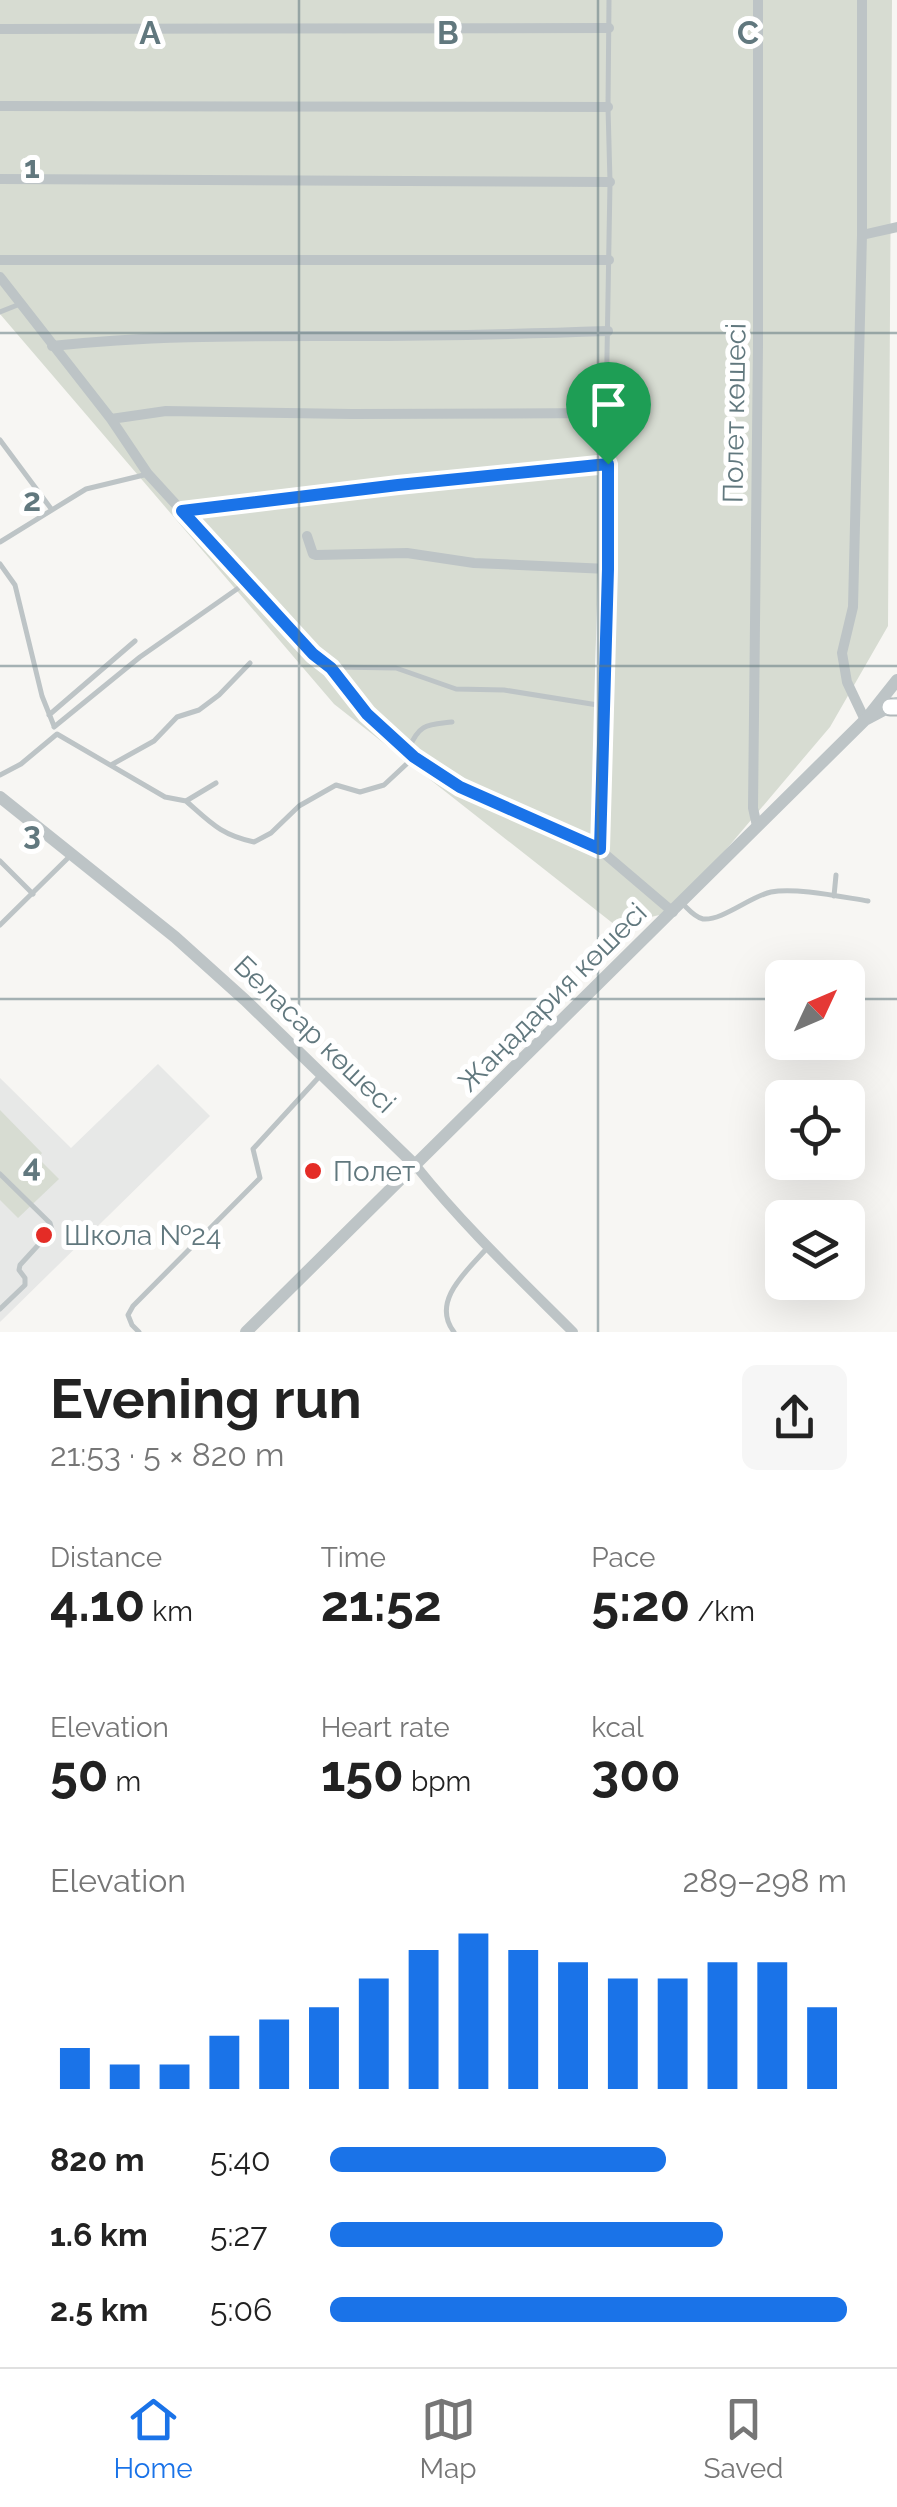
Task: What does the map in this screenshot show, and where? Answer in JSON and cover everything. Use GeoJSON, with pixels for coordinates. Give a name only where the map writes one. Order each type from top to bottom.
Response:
{"type":"FeatureCollection","features":[{"type":"Feature","properties":{"kind":"street","name":"Полет көшесі"},"geometry":{"type":"LineString","coordinates":[[757,826],[753,808],[758,0]]}},
{"type":"Feature","properties":{"kind":"street"},"geometry":{"type":"LineString","coordinates":[[862,0],[862,234],[853,608],[842,653],[847,682],[865,720],[897,680]]}},
{"type":"Feature","properties":{"kind":"street"},"geometry":{"type":"LineString","coordinates":[[0,29],[608,28]]}},
{"type":"Feature","properties":{"kind":"street"},"geometry":{"type":"LineString","coordinates":[[0,106],[608,106]]}},
{"type":"Feature","properties":{"kind":"street"},"geometry":{"type":"LineString","coordinates":[[0,180],[610,182]]}},
{"type":"Feature","properties":{"kind":"street"},"geometry":{"type":"LineString","coordinates":[[862,234],[897,227]]}},
{"type":"Feature","properties":{"kind":"street"},"geometry":{"type":"LineString","coordinates":[[0,260],[610,260]]}},
{"type":"Feature","properties":{"kind":"street"},"geometry":{"type":"LineString","coordinates":[[0,277],[111,419],[148,474],[313,654],[331,668],[367,714],[411,754],[460,787],[600,849],[677,907]]}},
{"type":"Feature","properties":{"kind":"street"},"geometry":{"type":"LineString","coordinates":[[52,346],[190,336],[468,336],[608,331]]}},
{"type":"Feature","properties":{"kind":"street"},"geometry":{"type":"LineString","coordinates":[[111,419],[166,412],[606,413]]}},
{"type":"Feature","properties":{"kind":"street"},"geometry":{"type":"LineString","coordinates":[[182,511],[608,464]]}},
{"type":"Feature","properties":{"kind":"street"},"geometry":{"type":"LineString","coordinates":[[308,536],[316,555],[408,553],[474,563],[608,569]]}},
{"type":"Feature","properties":{"kind":"street","name":"Жаңадария көшесі"},"geometry":{"type":"LineString","coordinates":[[246,1332],[865,720],[895,706]]}},
{"type":"Feature","properties":{"kind":"street","name":"Беласар көшесі"},"geometry":{"type":"LineString","coordinates":[[0,796],[175,937],[245,1000],[416,1166],[488,1247],[573,1332]]}},
{"type":"Feature","properties":{"kind":"lane"},"geometry":{"type":"LineString","coordinates":[[600,849],[608,569],[609,0]]}},
{"type":"Feature","properties":{"kind":"lane"},"geometry":{"type":"LineString","coordinates":[[0,312],[20,304]]}},
{"type":"Feature","properties":{"kind":"lane"},"geometry":{"type":"LineString","coordinates":[[0,440],[52,510]]}},
{"type":"Feature","properties":{"kind":"lane"},"geometry":{"type":"LineString","coordinates":[[0,542],[86,488],[148,474]]}},
{"type":"Feature","properties":{"kind":"lane"},"geometry":{"type":"LineString","coordinates":[[0,564],[15,585],[56,730],[164,797],[186,802],[234,838],[254,842],[271,833],[299,806],[336,784],[360,792],[384,785],[411,754],[417,730],[452,722]]}},
{"type":"Feature","properties":{"kind":"lane"},"geometry":{"type":"LineString","coordinates":[[0,775],[21,764],[140,657],[247,582]]}},
{"type":"Feature","properties":{"kind":"lane"},"geometry":{"type":"LineString","coordinates":[[49,715],[135,641]]}},
{"type":"Feature","properties":{"kind":"lane"},"geometry":{"type":"LineString","coordinates":[[111,766],[154,741],[177,717],[199,710],[220,696],[250,663]]}},
{"type":"Feature","properties":{"kind":"lane"},"geometry":{"type":"LineString","coordinates":[[331,668],[396,668],[456,688],[504,690],[604,706]]}},
{"type":"Feature","properties":{"kind":"lane"},"geometry":{"type":"LineString","coordinates":[[186,802],[216,782]]}},
{"type":"Feature","properties":{"kind":"lane"},"geometry":{"type":"LineString","coordinates":[[0,925],[72,854]]}},
{"type":"Feature","properties":{"kind":"lane"},"geometry":{"type":"LineString","coordinates":[[0,861],[33,894]]}},
{"type":"Feature","properties":{"kind":"lane"},"geometry":{"type":"LineString","coordinates":[[834,896],[836,875]]}},
{"type":"Feature","properties":{"kind":"lane"},"geometry":{"type":"LineString","coordinates":[[677,907],[704,919],[772,892],[868,901]]}},
{"type":"Feature","properties":{"kind":"lane"},"geometry":{"type":"LineString","coordinates":[[138,1332],[128,1315],[132,1306],[260,1178],[253,1149],[321,1074]]}},
{"type":"Feature","properties":{"kind":"lane"},"geometry":{"type":"LineString","coordinates":[[0,1174],[52,1230],[20,1265],[25,1285],[0,1310]]}},
{"type":"Feature","properties":{"kind":"lane"},"geometry":{"type":"LineString","coordinates":[[454,1332],[445,1312],[446,1302],[488,1247]]}},
{"type":"Feature","properties":{"kind":"shaded area"},"geometry":{"type":"Polygon","coordinates":[[[0,0],[892,0],[888,626],[830,727],[673,912],[615,925],[334,704],[0,314],[0,0]]]}},
{"type":"Feature","properties":{"kind":"shaded area","name":"Школа №24"},"geometry":{"type":"Polygon","coordinates":[[[158,1064],[210,1116],[0,1322],[0,1078],[71,1148],[158,1064]]]}},
{"type":"Feature","properties":{"kind":"shaded area"},"geometry":{"type":"Polygon","coordinates":[[[0,1110],[42,1153],[38,1158],[59,1179],[18,1218],[0,1200],[0,1110]]]}},
{"type":"Feature","properties":{"kind":"place","name":"Полет"},"geometry":{"type":"Point","coordinates":[313,1171]}},
{"type":"Feature","properties":{"kind":"place","name":"Школа №24"},"geometry":{"type":"Point","coordinates":[44,1235]}},
{"type":"Feature","properties":{"kind":"route"},"geometry":{"type":"LineString","coordinates":[[608,464],[600,849],[460,787],[414,757],[367,714],[331,668],[313,654],[182,511],[608,464]]}}]}
